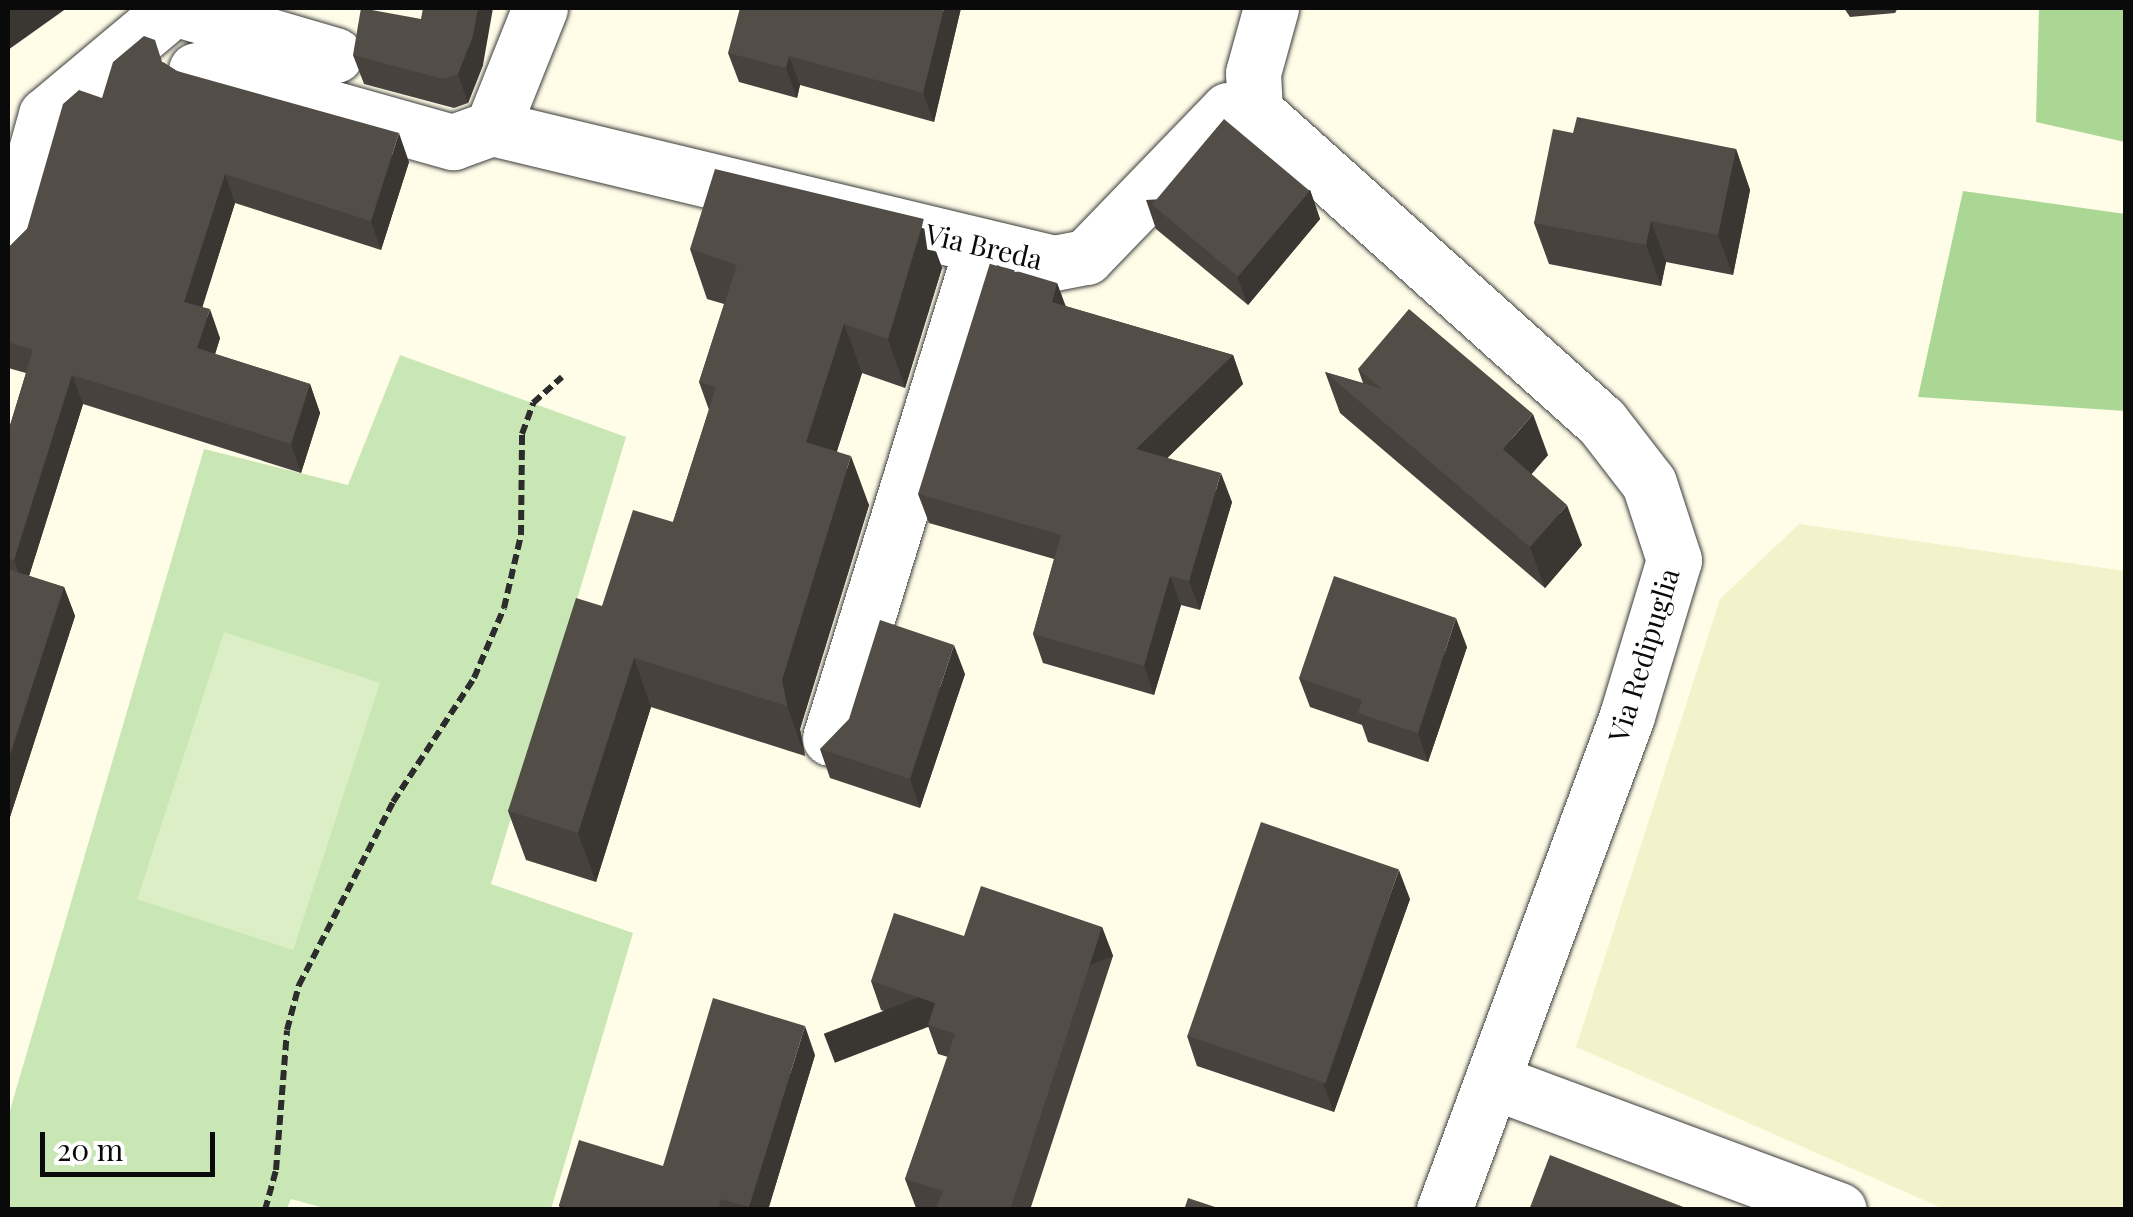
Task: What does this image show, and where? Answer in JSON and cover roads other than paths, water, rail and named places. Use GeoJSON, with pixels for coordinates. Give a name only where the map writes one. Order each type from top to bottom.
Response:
{"type":"FeatureCollection","features":[{"type":"Feature","properties":{"kind":"street"},"geometry":{"type":"LineString","coordinates":[[8,250],[46,115],[174,8],[336,55]]}},
{"type":"Feature","properties":{"kind":"street"},"geometry":{"type":"LineString","coordinates":[[196,70],[453,142],[492,128],[540,8]]}},
{"type":"Feature","properties":{"kind":"street"},"geometry":{"type":"LineString","coordinates":[[1256,111],[1253,73],[1271,8]]}},
{"type":"Feature","properties":{"kind":"street","name":"Via Breda"},"geometry":{"type":"LineString","coordinates":[[492,128],[1054,263],[1086,257],[1228,110],[1256,111]]}},
{"type":"Feature","properties":{"kind":"street","name":"Via Redipuglia"},"geometry":{"type":"LineString","coordinates":[[1256,111],[1601,421],[1649,483],[1674,560],[1627,716],[1444,1210]]}},
{"type":"Feature","properties":{"kind":"street"},"geometry":{"type":"LineString","coordinates":[[830,738],[982,246]]}},
{"type":"Feature","properties":{"kind":"street"},"geometry":{"type":"LineString","coordinates":[[1492,1081],[1839,1210]]}}]}
